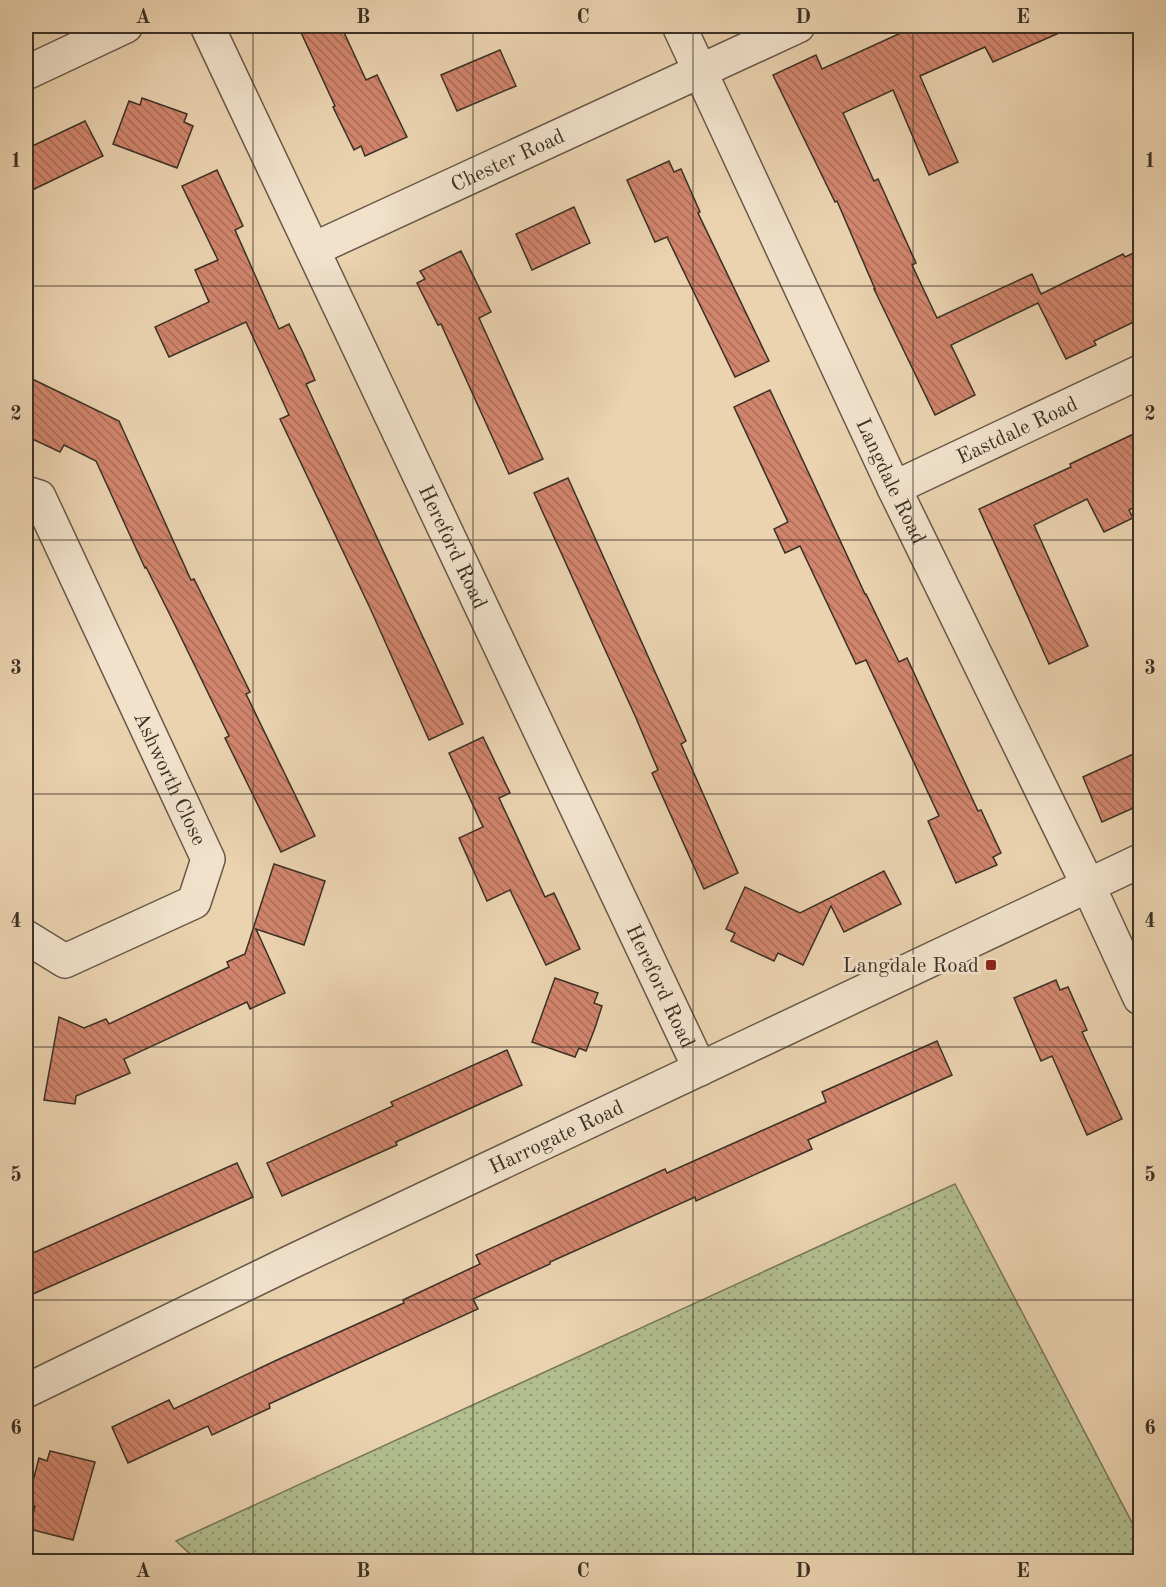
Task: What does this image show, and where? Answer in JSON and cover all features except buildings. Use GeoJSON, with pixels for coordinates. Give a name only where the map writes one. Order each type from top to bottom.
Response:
{"type":"FeatureCollection","features":[{"type":"Feature","properties":{"kind":"street"},"geometry":{"type":"LineString","coordinates":[[26,73],[126,26]]}},
{"type":"Feature","properties":{"kind":"street","name":"Hereford Road"},"geometry":{"type":"LineString","coordinates":[[207,26],[700,1069]]}},
{"type":"Feature","properties":{"kind":"street","name":"Langdale Road"},"geometry":{"type":"LineString","coordinates":[[679,26],[894,488],[1088,885],[1140,998]]}},
{"type":"Feature","properties":{"kind":"street","name":"Chester Road"},"geometry":{"type":"LineString","coordinates":[[314,249],[798,26]]}},
{"type":"Feature","properties":{"kind":"street","name":"Eastdale Road"},"geometry":{"type":"LineString","coordinates":[[894,488],[1140,372]]}},
{"type":"Feature","properties":{"kind":"street","name":"Ashworth Close"},"geometry":{"type":"LineString","coordinates":[[26,493],[39,497],[208,859],[194,902],[65,962],[26,937]]}},
{"type":"Feature","properties":{"kind":"street","name":"Harrogate Road"},"geometry":{"type":"LineString","coordinates":[[26,1391],[303,1256],[1140,861]]}},
{"type":"Feature","properties":{"kind":"green space"},"geometry":{"type":"Polygon","coordinates":[[[955,1184],[1140,1538],[1140,1561],[199,1562],[176,1541],[955,1184]]]}},
{"type":"Feature","properties":{"kind":"place","name":"Langdale Road"},"geometry":{"type":"Point","coordinates":[991,965]}}]}
